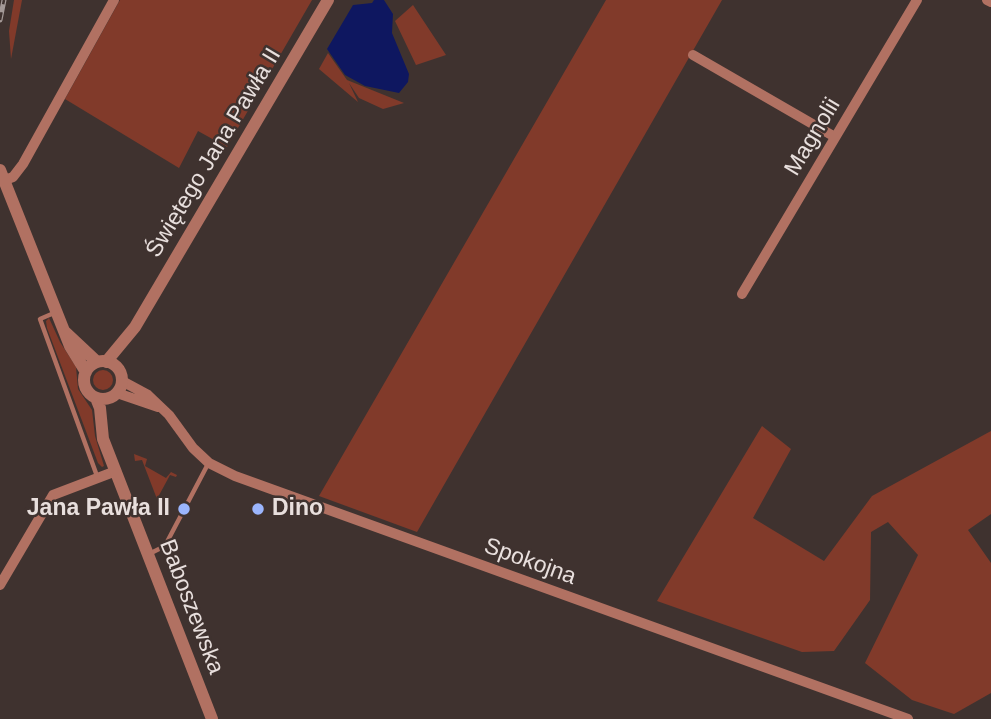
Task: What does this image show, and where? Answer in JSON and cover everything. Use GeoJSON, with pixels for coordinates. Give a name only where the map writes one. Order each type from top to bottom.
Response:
{"type":"FeatureCollection","features":[{"type":"Feature","properties":{"kind":"street"},"geometry":{"type":"LineString","coordinates":[[3,175],[13,177],[23,164],[114,0]]}},
{"type":"Feature","properties":{"kind":"street","name":"Świętego Jana Pawła II"},"geometry":{"type":"LineString","coordinates":[[86,372],[102,362],[135,327],[328,0]]}},
{"type":"Feature","properties":{"kind":"street","name":"Magnolii"},"geometry":{"type":"LineString","coordinates":[[742,295],[916,0]]}},
{"type":"Feature","properties":{"kind":"street"},"geometry":{"type":"LineString","coordinates":[[693,55],[835,137]]}},
{"type":"Feature","properties":{"kind":"street","name":"Baboszewska"},"geometry":{"type":"LineString","coordinates":[[3,175],[55,312],[70,346],[86,372],[85,387],[96,398],[100,408],[103,439],[212,719]]}},
{"type":"Feature","properties":{"kind":"street","name":"Świętego Jana Pawła II"},"geometry":{"type":"LineString","coordinates":[[117,385],[135,327]]}},
{"type":"Feature","properties":{"kind":"street"},"geometry":{"type":"LineString","coordinates":[[64,332],[102,362],[117,385],[96,398]]}},
{"type":"Feature","properties":{"kind":"street","name":"Baboszewska"},"geometry":{"type":"LineString","coordinates":[[109,452],[109,408],[117,385]]}},
{"type":"Feature","properties":{"kind":"street","name":"Spokojna"},"geometry":{"type":"LineString","coordinates":[[117,385],[162,409],[193,448],[209,463],[235,476],[893,717],[908,719]]}},
{"type":"Feature","properties":{"kind":"street"},"geometry":{"type":"LineString","coordinates":[[0,585],[53,495],[117,471]]}},
{"type":"Feature","properties":{"kind":"lane"},"geometry":{"type":"LineString","coordinates":[[55,312],[40,319],[98,477]]}},
{"type":"Feature","properties":{"kind":"lane"},"geometry":{"type":"LineString","coordinates":[[148,554],[167,542],[209,463]]}},
{"type":"Feature","properties":{"kind":"shaded area"},"geometry":{"type":"Polygon","coordinates":[[[14,0],[22,0],[11,59],[9,31],[14,0]]]}},
{"type":"Feature","properties":{"kind":"shaded area"},"geometry":{"type":"Polygon","coordinates":[[[120,0],[312,0],[227,147],[198,131],[179,168],[65,99],[120,0]]]}},
{"type":"Feature","properties":{"kind":"shaded area"},"geometry":{"type":"Polygon","coordinates":[[[374,0],[384,0],[393,14],[392,33],[409,74],[408,82],[399,93],[365,86],[345,75],[327,49],[353,5],[372,3],[374,0]]]}},
{"type":"Feature","properties":{"kind":"shaded area"},"geometry":{"type":"Polygon","coordinates":[[[606,0],[722,0],[417,532],[319,496],[606,0]]]}},
{"type":"Feature","properties":{"kind":"shaded area"},"geometry":{"type":"Polygon","coordinates":[[[413,5],[446,55],[416,65],[395,21],[413,5]]]}},
{"type":"Feature","properties":{"kind":"shaded area"},"geometry":{"type":"Polygon","coordinates":[[[328,53],[347,80],[404,103],[383,109],[359,98],[349,83],[358,102],[319,69],[328,53]]]}},
{"type":"Feature","properties":{"kind":"shaded area"},"geometry":{"type":"Polygon","coordinates":[[[49,318],[76,367],[78,389],[92,410],[95,436],[104,466],[102,467],[98,463],[47,328],[46,321],[49,318]]]}},
{"type":"Feature","properties":{"kind":"shaded area"},"geometry":{"type":"Polygon","coordinates":[[[99,370],[107,370],[113,380],[107,390],[99,390],[93,384],[93,376],[99,370]]]}},
{"type":"Feature","properties":{"kind":"shaded area"},"geometry":{"type":"Polygon","coordinates":[[[762,426],[791,449],[753,518],[824,561],[872,496],[991,431],[991,514],[968,530],[991,563],[991,693],[954,714],[912,700],[865,663],[918,555],[888,522],[871,532],[870,600],[834,651],[802,652],[657,601],[762,426]]]}},
{"type":"Feature","properties":{"kind":"shaded area"},"geometry":{"type":"Polygon","coordinates":[[[134,454],[147,459],[145,466],[166,478],[171,472],[177,475],[170,475],[157,499],[142,460],[135,461],[134,454]]]}},
{"type":"Feature","properties":{"kind":"railway"},"geometry":{"type":"LineString","coordinates":[[0,20],[4,0]]}},
{"type":"Feature","properties":{"kind":"place","name":"Jana Pawła II"},"geometry":{"type":"Point","coordinates":[184,509]}},
{"type":"Feature","properties":{"kind":"place","name":"Dino"},"geometry":{"type":"Point","coordinates":[258,509]}}]}
